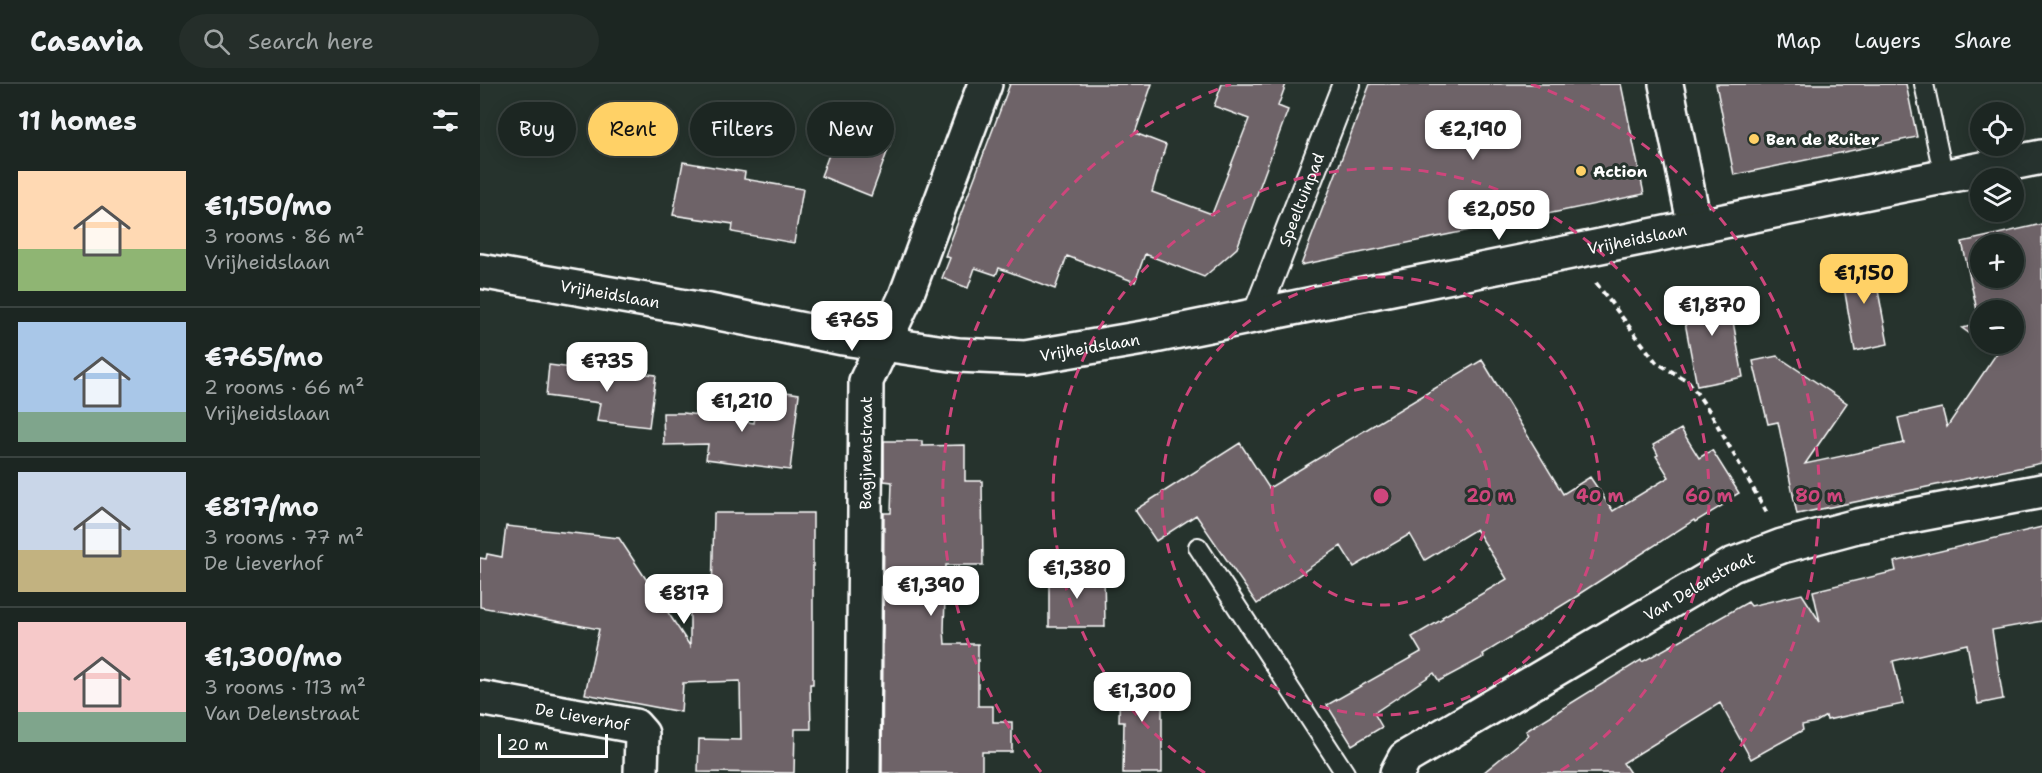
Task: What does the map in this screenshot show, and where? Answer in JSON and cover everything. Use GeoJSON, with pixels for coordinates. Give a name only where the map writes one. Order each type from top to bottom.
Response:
{"type":"FeatureCollection","features":[{"type":"Feature","properties":{"kind":"street","name":"Bagijnenstraat"},"geometry":{"type":"LineString","coordinates":[[863,773],[866,381],[906,296],[985,84]]}},
{"type":"Feature","properties":{"kind":"street","name":"Speeltuinpad"},"geometry":{"type":"LineString","coordinates":[[1257,315],[1346,84]]}},
{"type":"Feature","properties":{"kind":"street","name":"Vrijheidslaan"},"geometry":{"type":"LineString","coordinates":[[1666,84],[1695,227]]}},
{"type":"Feature","properties":{"kind":"street","name":"Vrijheidslaan"},"geometry":{"type":"LineString","coordinates":[[480,271],[958,356],[1025,358],[1149,337],[2042,157]]}},
{"type":"Feature","properties":{"kind":"street","name":"Van Delenstraat"},"geometry":{"type":"LineString","coordinates":[[1396,773],[1405,758],[1732,565],[1782,546],[1857,526],[2042,491]]}},
{"type":"Feature","properties":{"kind":"street","name":"De Lieverhof"},"geometry":{"type":"LineString","coordinates":[[480,698],[635,726],[642,734],[642,773]]}},
{"type":"Feature","properties":{"kind":"lane"},"geometry":{"type":"LineString","coordinates":[[1924,84],[1944,177]]}},
{"type":"Feature","properties":{"kind":"lane"},"geometry":{"type":"LineString","coordinates":[[1198,547],[1345,773]]}},
{"type":"Feature","properties":{"kind":"path"},"geometry":{"type":"LineString","coordinates":[[1572,252],[1656,362],[1689,382],[1710,412],[1763,505],[1782,546]]}},
{"type":"Feature","properties":{"kind":"building"},"geometry":{"type":"Polygon","coordinates":[[[1010,84],[1152,84],[1135,133],[1166,145],[1152,192],[1212,214],[1249,119],[1214,106],[1222,84],[1286,84],[1278,106],[1288,110],[1237,248],[1204,277],[1145,254],[1135,282],[1067,256],[1055,289],[999,268],[996,275],[975,268],[968,288],[942,278],[950,258],[945,256],[1010,84]]]}},
{"type":"Feature","properties":{"kind":"building"},"geometry":{"type":"Polygon","coordinates":[[[1370,84],[1621,84],[1644,194],[1301,265],[1370,84]]]}},
{"type":"Feature","properties":{"kind":"building"},"geometry":{"type":"Polygon","coordinates":[[[1716,84],[1906,84],[1917,137],[1734,175],[1716,84]]]}},
{"type":"Feature","properties":{"kind":"building"},"geometry":{"type":"Polygon","coordinates":[[[828,156],[886,156],[871,196],[821,176],[828,156]]]}},
{"type":"Feature","properties":{"kind":"building"},"geometry":{"type":"Polygon","coordinates":[[[683,162],[745,172],[744,179],[803,189],[794,243],[732,232],[733,224],[673,215],[683,162]]]}},
{"type":"Feature","properties":{"kind":"building"},"geometry":{"type":"Polygon","coordinates":[[[2042,224],[2042,463],[1797,514],[1778,422],[1768,424],[1753,361],[1777,356],[1847,403],[1805,464],[1904,443],[1898,418],[1942,408],[1947,427],[1996,354],[2024,354],[2024,300],[1975,300],[1972,288],[2024,288],[2024,234],[1998,234],[2042,224]]]}},
{"type":"Feature","properties":{"kind":"building"},"geometry":{"type":"Polygon","coordinates":[[[1970,240],[1970,278],[1962,242],[1970,240]]]}},
{"type":"Feature","properties":{"kind":"building"},"geometry":{"type":"Polygon","coordinates":[[[1872,258],[1888,344],[1855,351],[1840,264],[1872,258]]]}},
{"type":"Feature","properties":{"kind":"building"},"geometry":{"type":"Polygon","coordinates":[[[1727,288],[1743,377],[1697,386],[1680,296],[1727,288]]]}},
{"type":"Feature","properties":{"kind":"building"},"geometry":{"type":"Polygon","coordinates":[[[1970,326],[1970,334],[1962,328],[1970,326]]]}},
{"type":"Feature","properties":{"kind":"building"},"geometry":{"type":"Polygon","coordinates":[[[1482,360],[1563,494],[1590,477],[1613,511],[1669,477],[1656,456],[1658,455],[1653,445],[1681,429],[1699,458],[1712,450],[1739,493],[1483,654],[1484,657],[1439,681],[1434,673],[1374,713],[1382,727],[1352,745],[1327,705],[1421,652],[1412,637],[1507,579],[1476,529],[1425,560],[1410,534],[1354,567],[1341,546],[1257,604],[1196,515],[1156,541],[1135,510],[1240,443],[1269,488],[1482,360]]]}},
{"type":"Feature","properties":{"kind":"building"},"geometry":{"type":"Polygon","coordinates":[[[549,365],[603,372],[603,369],[656,375],[649,427],[597,421],[600,403],[546,396],[549,365]]]}},
{"type":"Feature","properties":{"kind":"building"},"geometry":{"type":"Polygon","coordinates":[[[759,388],[799,394],[790,470],[706,459],[708,444],[664,445],[663,413],[684,413],[754,423],[759,388]]]}},
{"type":"Feature","properties":{"kind":"building"},"geometry":{"type":"Polygon","coordinates":[[[884,441],[922,441],[922,446],[965,445],[965,481],[982,481],[983,565],[946,565],[944,630],[945,644],[978,644],[978,706],[993,706],[993,722],[1012,722],[1012,752],[982,752],[982,773],[882,773],[884,513],[891,513],[892,482],[884,481],[884,441]]]}},
{"type":"Feature","properties":{"kind":"building"},"geometry":{"type":"Polygon","coordinates":[[[714,513],[813,513],[811,729],[795,729],[794,773],[698,772],[699,739],[741,740],[740,681],[683,683],[681,712],[585,694],[599,629],[480,607],[480,558],[486,559],[487,554],[502,557],[506,526],[619,538],[690,646],[690,597],[712,596],[714,513]]]}},
{"type":"Feature","properties":{"kind":"building"},"geometry":{"type":"Polygon","coordinates":[[[2042,527],[2042,621],[1992,630],[2003,699],[1978,704],[1967,644],[1893,661],[1903,704],[1827,720],[1826,716],[1816,722],[1802,725],[1803,730],[1751,759],[1720,703],[1623,763],[1630,773],[1483,773],[1529,735],[1526,731],[1641,660],[1642,662],[1748,602],[1751,606],[1802,594],[1820,622],[1813,591],[1896,571],[1894,562],[2042,527]]]}},
{"type":"Feature","properties":{"kind":"building"},"geometry":{"type":"Polygon","coordinates":[[[1049,572],[1104,572],[1105,627],[1049,627],[1049,572]]]}},
{"type":"Feature","properties":{"kind":"building"},"geometry":{"type":"Polygon","coordinates":[[[1120,675],[1162,676],[1162,773],[1123,773],[1124,722],[1119,722],[1120,675]]]}},
{"type":"Feature","properties":{"kind":"place","name":"Ben de Ruiter"},"geometry":{"type":"Point","coordinates":[1754,139]}},
{"type":"Feature","properties":{"kind":"place","name":"Action"},"geometry":{"type":"Point","coordinates":[1581,171]}}]}
